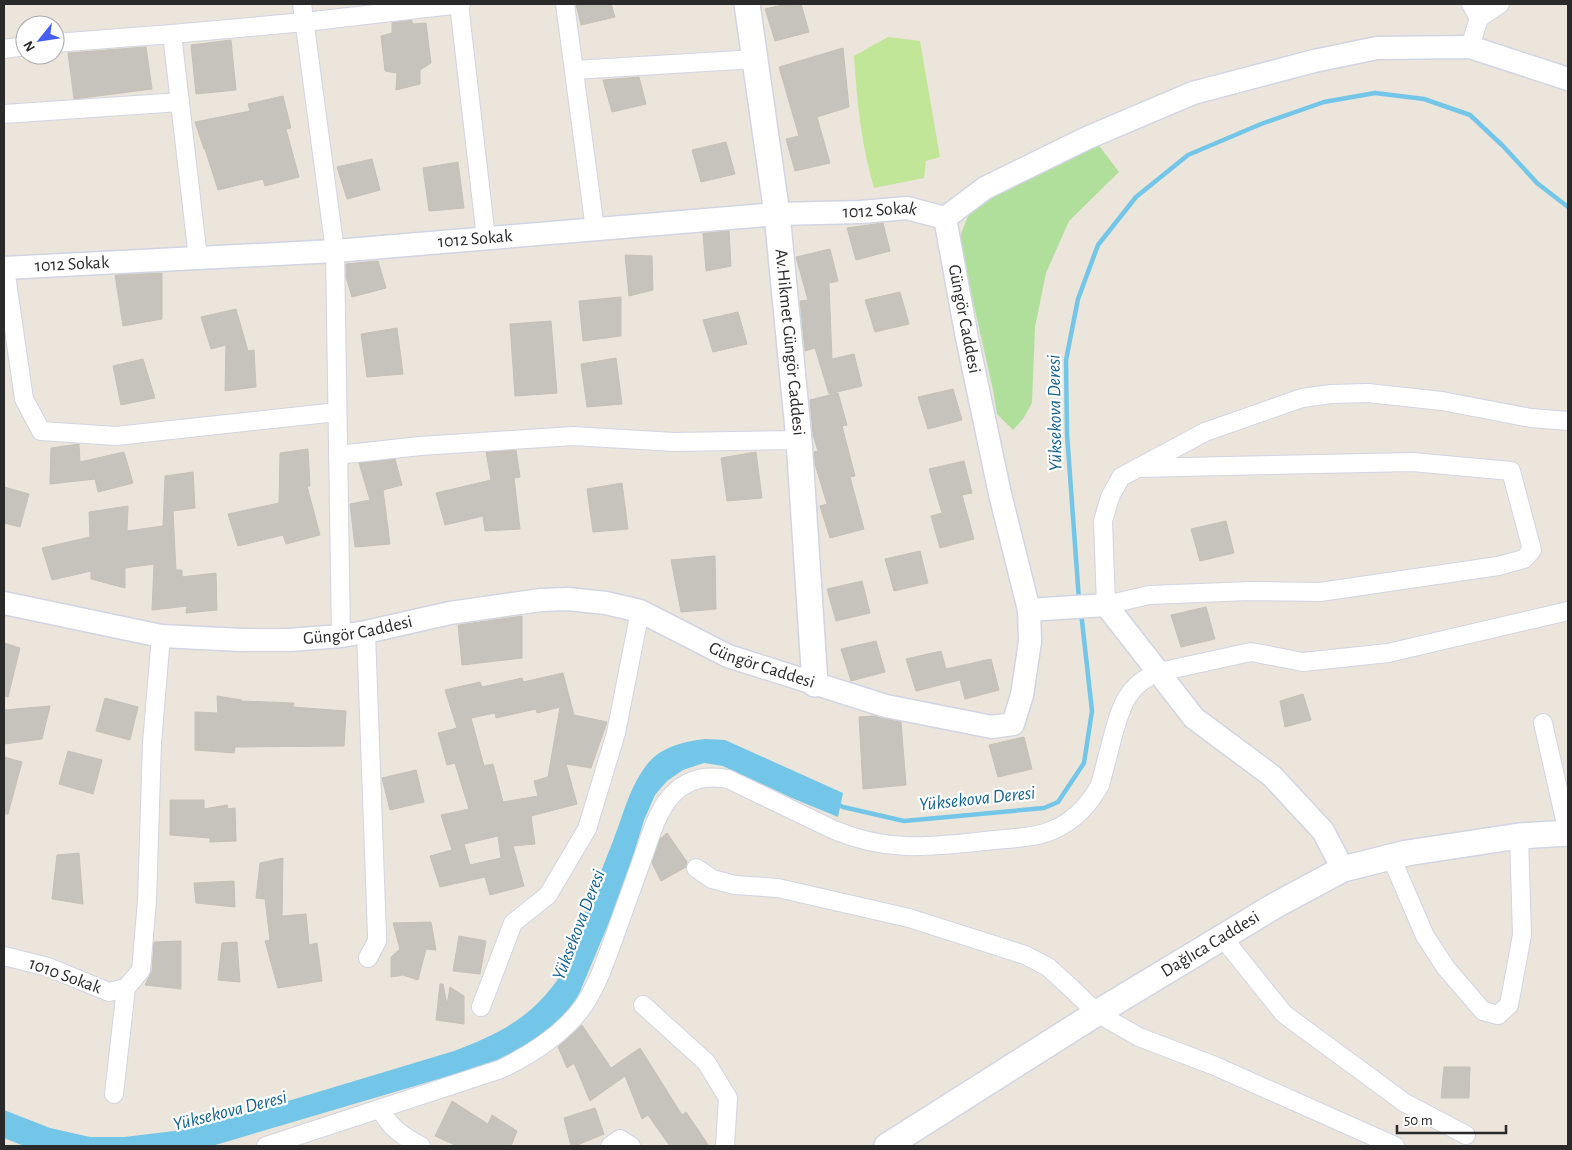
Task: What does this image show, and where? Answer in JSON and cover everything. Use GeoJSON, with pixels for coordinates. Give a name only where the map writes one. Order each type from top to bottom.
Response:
{"type":"FeatureCollection","features":[{"type":"Feature","properties":{"kind":"main road","name":"Av.Hikmet Güngör Caddesi"},"geometry":{"type":"LineString","coordinates":[[747,4],[777,214],[799,440],[815,684]]}},
{"type":"Feature","properties":{"kind":"main road","name":"Dağlıca Caddesi"},"geometry":{"type":"LineString","coordinates":[[900,1143],[1097,1013],[1276,905],[1343,869],[1407,853],[1519,836],[1568,833]]}},
{"type":"Feature","properties":{"kind":"street"},"geometry":{"type":"LineString","coordinates":[[302,4],[335,251],[341,636]]}},
{"type":"Feature","properties":{"kind":"street"},"geometry":{"type":"LineString","coordinates":[[65,42],[305,22],[460,4],[486,238]]}},
{"type":"Feature","properties":{"kind":"street"},"geometry":{"type":"LineString","coordinates":[[565,4],[595,229]]}},
{"type":"Feature","properties":{"kind":"street"},"geometry":{"type":"LineString","coordinates":[[1470,47],[1475,11],[1500,4]]}},
{"type":"Feature","properties":{"kind":"street"},"geometry":{"type":"LineString","coordinates":[[172,34],[198,258]]}},
{"type":"Feature","properties":{"kind":"street"},"geometry":{"type":"LineString","coordinates":[[945,218],[985,188],[1087,138],[1193,94],[1314,61],[1377,48],[1470,47],[1568,79]]}},
{"type":"Feature","properties":{"kind":"street"},"geometry":{"type":"LineString","coordinates":[[574,70],[755,59]]}},
{"type":"Feature","properties":{"kind":"street"},"geometry":{"type":"LineString","coordinates":[[4,114],[180,102]]}},
{"type":"Feature","properties":{"kind":"street","name":"1012 Sokak"},"geometry":{"type":"LineString","coordinates":[[5,268],[335,251],[777,214],[861,212],[907,208],[945,218]]}},
{"type":"Feature","properties":{"kind":"street","name":"Güngör Caddesi"},"geometry":{"type":"LineString","coordinates":[[4,603],[161,636],[289,640],[341,636],[450,613],[541,600],[568,599],[606,603],[640,611],[728,656],[815,684],[896,708],[992,727],[1013,724],[1022,695],[1030,642],[1028,610],[1000,494],[967,338],[945,218]]}},
{"type":"Feature","properties":{"kind":"street"},"geometry":{"type":"LineString","coordinates":[[5,268],[24,399],[41,430],[116,436],[337,412]]}},
{"type":"Feature","properties":{"kind":"street"},"geometry":{"type":"LineString","coordinates":[[1343,869],[1323,831],[1272,776],[1194,718],[1106,605],[1103,521],[1110,497],[1121,477],[1205,432],[1302,398],[1331,394],[1368,393],[1442,401],[1531,418],[1568,421]]}},
{"type":"Feature","properties":{"kind":"street"},"geometry":{"type":"LineString","coordinates":[[338,455],[420,446],[573,436],[674,442],[799,440]]}},
{"type":"Feature","properties":{"kind":"street"},"geometry":{"type":"LineString","coordinates":[[1028,610],[1106,605],[1149,595],[1250,591],[1320,592],[1498,566],[1524,559],[1532,550],[1511,471],[1412,462],[1138,468]]}},
{"type":"Feature","properties":{"kind":"street"},"geometry":{"type":"LineString","coordinates":[[480,1007],[513,923],[548,895],[587,829],[616,733],[640,611]]}},
{"type":"Feature","properties":{"kind":"street"},"geometry":{"type":"LineString","coordinates":[[266,1146],[382,1110],[501,1069],[536,1050],[564,1028],[592,992],[602,971],[651,835],[666,804],[680,788],[689,783],[708,778],[728,779],[850,837],[882,845],[924,847],[1040,835],[1066,824],[1090,801],[1100,785],[1118,716],[1125,699],[1136,685],[1159,672],[1251,652],[1303,662],[1388,653],[1568,611]]}},
{"type":"Feature","properties":{"kind":"street"},"geometry":{"type":"LineString","coordinates":[[366,632],[377,935],[374,948],[368,958]]}},
{"type":"Feature","properties":{"kind":"street"},"geometry":{"type":"LineString","coordinates":[[114,1094],[126,988],[141,970],[147,901],[152,743],[161,636]]}},
{"type":"Feature","properties":{"kind":"street"},"geometry":{"type":"LineString","coordinates":[[1544,723],[1568,833]]}},
{"type":"Feature","properties":{"kind":"street"},"geometry":{"type":"LineString","coordinates":[[1391,857],[1425,936],[1446,968],[1483,1011],[1498,1015],[1509,1005],[1522,935],[1519,836]]}},
{"type":"Feature","properties":{"kind":"street"},"geometry":{"type":"LineString","coordinates":[[696,868],[712,879],[735,885],[778,888],[909,918],[1025,955],[1048,967],[1097,1013],[1139,1037],[1215,1066],[1395,1146]]}},
{"type":"Feature","properties":{"kind":"street"},"geometry":{"type":"LineString","coordinates":[[1222,938],[1284,1014],[1405,1103],[1466,1135]]}},
{"type":"Feature","properties":{"kind":"street","name":"1010 Sokak"},"geometry":{"type":"LineString","coordinates":[[4,956],[48,967],[109,992],[126,988]]}},
{"type":"Feature","properties":{"kind":"street"},"geometry":{"type":"LineString","coordinates":[[643,1005],[706,1062],[728,1098],[725,1146]]}},
{"type":"Feature","properties":{"kind":"street"},"geometry":{"type":"LineString","coordinates":[[382,1110],[396,1130],[421,1146]]}},
{"type":"Feature","properties":{"kind":"street"},"geometry":{"type":"LineString","coordinates":[[610,1146],[620,1139],[631,1146]]}},
{"type":"Feature","properties":{"kind":"green space"},"geometry":{"type":"Polygon","coordinates":[[[888,37],[920,41],[940,157],[926,161],[924,178],[874,188],[860,123],[854,56],[888,37]]]}},
{"type":"Feature","properties":{"kind":"green space"},"geometry":{"type":"Polygon","coordinates":[[[1094,139],[1119,172],[1069,221],[1046,273],[1035,327],[1032,403],[1023,419],[1013,430],[997,414],[959,239],[973,203],[1094,139]]]}},
{"type":"Feature","properties":{"kind":"water"},"geometry":{"type":"Polygon","coordinates":[[[705,739],[725,740],[843,793],[838,817],[723,766],[704,763],[683,770],[667,781],[655,795],[644,820],[623,889],[576,1001],[568,1015],[512,1055],[469,1070],[212,1146],[24,1146],[4,1138],[4,1110],[50,1128],[90,1137],[124,1137],[174,1131],[235,1117],[454,1051],[512,1024],[536,1005],[558,979],[628,799],[643,770],[650,761],[669,748],[690,741],[705,739]]]}},
{"type":"Feature","properties":{"kind":"building"},"geometry":{"type":"Polygon","coordinates":[[[576,4],[611,4],[615,17],[581,25],[576,4]]]}},
{"type":"Feature","properties":{"kind":"building"},"geometry":{"type":"Polygon","coordinates":[[[787,4],[801,4],[809,32],[775,41],[765,9],[787,4]]]}},
{"type":"Feature","properties":{"kind":"building"},"geometry":{"type":"Polygon","coordinates":[[[411,20],[413,24],[426,23],[431,63],[420,70],[420,84],[396,90],[397,73],[385,71],[381,36],[392,33],[392,23],[411,20]]]}},
{"type":"Feature","properties":{"kind":"building"},"geometry":{"type":"Polygon","coordinates":[[[231,40],[236,90],[196,94],[191,45],[231,40]]]}},
{"type":"Feature","properties":{"kind":"building"},"geometry":{"type":"Polygon","coordinates":[[[146,47],[152,89],[74,99],[68,53],[146,47]]]}},
{"type":"Feature","properties":{"kind":"building"},"geometry":{"type":"Polygon","coordinates":[[[843,48],[849,107],[817,117],[830,163],[795,171],[786,139],[799,136],[779,67],[843,48]]]}},
{"type":"Feature","properties":{"kind":"building"},"geometry":{"type":"Polygon","coordinates":[[[639,77],[646,104],[612,112],[603,80],[639,77]]]}},
{"type":"Feature","properties":{"kind":"building"},"geometry":{"type":"Polygon","coordinates":[[[283,96],[291,128],[286,129],[299,177],[265,186],[263,179],[218,190],[195,122],[250,111],[248,104],[283,96]]]}},
{"type":"Feature","properties":{"kind":"building"},"geometry":{"type":"Polygon","coordinates":[[[726,142],[735,174],[701,182],[692,150],[726,142]]]}},
{"type":"Feature","properties":{"kind":"building"},"geometry":{"type":"Polygon","coordinates":[[[372,159],[380,190],[347,199],[337,167],[372,159]]]}},
{"type":"Feature","properties":{"kind":"building"},"geometry":{"type":"Polygon","coordinates":[[[458,162],[464,208],[429,211],[423,168],[458,162]]]}},
{"type":"Feature","properties":{"kind":"building"},"geometry":{"type":"Polygon","coordinates":[[[883,223],[890,251],[856,260],[847,228],[883,223]]]}},
{"type":"Feature","properties":{"kind":"building"},"geometry":{"type":"Polygon","coordinates":[[[729,231],[731,266],[706,271],[703,233],[729,231]]]}},
{"type":"Feature","properties":{"kind":"building"},"geometry":{"type":"Polygon","coordinates":[[[830,249],[838,281],[829,283],[832,359],[854,354],[862,386],[829,394],[815,348],[805,351],[800,301],[808,300],[796,257],[830,249]]]}},
{"type":"Feature","properties":{"kind":"building"},"geometry":{"type":"Polygon","coordinates":[[[625,255],[652,256],[653,290],[629,296],[625,255]]]}},
{"type":"Feature","properties":{"kind":"building"},"geometry":{"type":"Polygon","coordinates":[[[378,261],[386,288],[352,297],[346,277],[346,264],[378,261]]]}},
{"type":"Feature","properties":{"kind":"building"},"geometry":{"type":"Polygon","coordinates":[[[162,273],[162,319],[123,326],[115,275],[162,273]]]}},
{"type":"Feature","properties":{"kind":"building"},"geometry":{"type":"Polygon","coordinates":[[[900,292],[909,324],[875,332],[865,300],[900,292]]]}},
{"type":"Feature","properties":{"kind":"building"},"geometry":{"type":"Polygon","coordinates":[[[621,297],[621,336],[583,341],[579,301],[621,297]]]}},
{"type":"Feature","properties":{"kind":"building"},"geometry":{"type":"Polygon","coordinates":[[[236,309],[248,351],[254,350],[256,387],[225,391],[226,345],[211,349],[201,317],[236,309]]]}},
{"type":"Feature","properties":{"kind":"building"},"geometry":{"type":"Polygon","coordinates":[[[738,312],[747,344],[713,352],[703,320],[738,312]]]}},
{"type":"Feature","properties":{"kind":"building"},"geometry":{"type":"Polygon","coordinates":[[[551,321],[557,393],[515,396],[510,324],[551,321]]]}},
{"type":"Feature","properties":{"kind":"building"},"geometry":{"type":"Polygon","coordinates":[[[397,328],[403,374],[367,377],[361,334],[397,328]]]}},
{"type":"Feature","properties":{"kind":"building"},"geometry":{"type":"Polygon","coordinates":[[[616,358],[622,404],[587,407],[581,364],[616,358]]]}},
{"type":"Feature","properties":{"kind":"building"},"geometry":{"type":"Polygon","coordinates":[[[143,359],[155,398],[121,405],[113,366],[143,359]]]}},
{"type":"Feature","properties":{"kind":"building"},"geometry":{"type":"Polygon","coordinates":[[[953,389],[962,420],[928,429],[918,397],[953,389]]]}},
{"type":"Feature","properties":{"kind":"building"},"geometry":{"type":"Polygon","coordinates":[[[838,393],[847,425],[842,426],[855,476],[850,477],[864,529],[830,538],[820,506],[827,504],[815,464],[814,452],[818,451],[813,435],[810,400],[838,393]]]}},
{"type":"Feature","properties":{"kind":"building"},"geometry":{"type":"Polygon","coordinates":[[[79,444],[80,462],[124,452],[133,483],[98,492],[95,479],[50,484],[51,448],[79,444]]]}},
{"type":"Feature","properties":{"kind":"building"},"geometry":{"type":"Polygon","coordinates":[[[308,449],[310,486],[307,486],[320,535],[286,544],[283,535],[238,546],[228,514],[279,503],[280,453],[308,449]]]}},
{"type":"Feature","properties":{"kind":"building"},"geometry":{"type":"Polygon","coordinates":[[[516,450],[520,477],[514,478],[520,529],[485,531],[483,516],[445,525],[436,493],[491,480],[486,452],[516,450]]]}},
{"type":"Feature","properties":{"kind":"building"},"geometry":{"type":"Polygon","coordinates":[[[756,452],[762,498],[727,501],[721,458],[756,452]]]}},
{"type":"Feature","properties":{"kind":"building"},"geometry":{"type":"Polygon","coordinates":[[[395,459],[402,485],[383,490],[390,544],[355,547],[350,504],[370,500],[359,463],[395,459]]]}},
{"type":"Feature","properties":{"kind":"building"},"geometry":{"type":"Polygon","coordinates":[[[964,461],[972,493],[962,495],[974,539],[940,548],[931,516],[942,513],[929,469],[964,461]]]}},
{"type":"Feature","properties":{"kind":"building"},"geometry":{"type":"Polygon","coordinates":[[[193,472],[195,508],[173,511],[176,570],[182,570],[182,577],[216,573],[217,610],[186,613],[187,606],[152,610],[154,564],[125,568],[125,588],[91,579],[91,571],[52,580],[42,548],[90,537],[89,512],[128,506],[127,531],[163,526],[165,476],[193,472]]]}},
{"type":"Feature","properties":{"kind":"building"},"geometry":{"type":"Polygon","coordinates":[[[622,483],[628,529],[593,532],[587,489],[622,483]]]}},
{"type":"Feature","properties":{"kind":"building"},"geometry":{"type":"Polygon","coordinates":[[[4,487],[29,494],[20,527],[4,523],[4,487]]]}},
{"type":"Feature","properties":{"kind":"building"},"geometry":{"type":"Polygon","coordinates":[[[1226,521],[1234,553],[1200,561],[1191,529],[1226,521]]]}},
{"type":"Feature","properties":{"kind":"building"},"geometry":{"type":"Polygon","coordinates":[[[920,551],[928,583],[894,591],[885,559],[920,551]]]}},
{"type":"Feature","properties":{"kind":"building"},"geometry":{"type":"Polygon","coordinates":[[[715,556],[716,609],[681,612],[671,560],[715,556]]]}},
{"type":"Feature","properties":{"kind":"building"},"geometry":{"type":"Polygon","coordinates":[[[862,581],[870,613],[836,621],[827,589],[862,581]]]}},
{"type":"Feature","properties":{"kind":"building"},"geometry":{"type":"Polygon","coordinates":[[[1206,607],[1215,639],[1181,647],[1171,615],[1206,607]]]}},
{"type":"Feature","properties":{"kind":"building"},"geometry":{"type":"Polygon","coordinates":[[[522,616],[522,658],[462,665],[458,625],[522,616]]]}},
{"type":"Feature","properties":{"kind":"building"},"geometry":{"type":"Polygon","coordinates":[[[876,641],[885,672],[851,681],[841,649],[876,641]]]}},
{"type":"Feature","properties":{"kind":"building"},"geometry":{"type":"Polygon","coordinates":[[[4,643],[20,648],[8,697],[4,696],[4,643]]]}},
{"type":"Feature","properties":{"kind":"building"},"geometry":{"type":"Polygon","coordinates":[[[941,651],[946,669],[991,659],[999,690],[965,699],[960,680],[916,691],[906,659],[941,651]]]}},
{"type":"Feature","properties":{"kind":"building"},"geometry":{"type":"Polygon","coordinates":[[[563,673],[574,715],[607,722],[591,768],[566,764],[577,804],[531,816],[535,844],[513,846],[524,886],[490,895],[485,877],[440,887],[430,856],[452,850],[441,815],[469,809],[455,763],[447,765],[438,733],[457,728],[445,690],[480,682],[482,687],[522,678],[523,682],[563,673]],[[560,707],[537,713],[536,709],[496,718],[495,713],[471,718],[484,766],[493,764],[503,802],[538,796],[534,781],[548,777],[560,707]],[[498,836],[464,844],[470,865],[501,858],[498,836]]]}},
{"type":"Feature","properties":{"kind":"building"},"geometry":{"type":"Polygon","coordinates":[[[1303,694],[1311,720],[1285,727],[1280,701],[1303,694]]]}},
{"type":"Feature","properties":{"kind":"building"},"geometry":{"type":"Polygon","coordinates":[[[217,696],[241,701],[294,703],[293,707],[346,711],[344,746],[235,747],[234,753],[195,750],[195,712],[218,713],[217,696]]]}},
{"type":"Feature","properties":{"kind":"building"},"geometry":{"type":"Polygon","coordinates":[[[105,698],[138,707],[130,740],[96,731],[105,698]]]}},
{"type":"Feature","properties":{"kind":"building"},"geometry":{"type":"Polygon","coordinates":[[[50,706],[42,739],[4,744],[4,710],[50,706]]]}},
{"type":"Feature","properties":{"kind":"building"},"geometry":{"type":"Polygon","coordinates":[[[873,716],[901,722],[906,785],[863,789],[859,717],[873,716]]]}},
{"type":"Feature","properties":{"kind":"building"},"geometry":{"type":"Polygon","coordinates":[[[1024,737],[1032,769],[998,777],[989,745],[1024,737]]]}},
{"type":"Feature","properties":{"kind":"building"},"geometry":{"type":"Polygon","coordinates":[[[68,751],[102,760],[93,794],[59,784],[68,751]]]}},
{"type":"Feature","properties":{"kind":"building"},"geometry":{"type":"Polygon","coordinates":[[[4,757],[22,762],[8,814],[4,814],[4,757]]]}},
{"type":"Feature","properties":{"kind":"building"},"geometry":{"type":"Polygon","coordinates":[[[416,770],[424,802],[390,810],[382,778],[416,770]]]}},
{"type":"Feature","properties":{"kind":"building"},"geometry":{"type":"Polygon","coordinates":[[[170,800],[204,800],[204,809],[227,805],[228,809],[235,808],[236,841],[210,842],[210,838],[170,835],[170,800]]]}},
{"type":"Feature","properties":{"kind":"building"},"geometry":{"type":"Polygon","coordinates":[[[667,833],[687,862],[686,867],[661,881],[652,863],[660,839],[667,833]]]}},
{"type":"Feature","properties":{"kind":"building"},"geometry":{"type":"Polygon","coordinates":[[[79,853],[83,904],[52,899],[57,855],[79,853]]]}},
{"type":"Feature","properties":{"kind":"building"},"geometry":{"type":"Polygon","coordinates":[[[283,858],[282,916],[306,914],[309,945],[317,943],[322,981],[278,988],[265,941],[270,940],[265,899],[256,898],[260,863],[283,858]]]}},
{"type":"Feature","properties":{"kind":"building"},"geometry":{"type":"Polygon","coordinates":[[[234,881],[235,907],[196,903],[194,883],[234,881]]]}},
{"type":"Feature","properties":{"kind":"building"},"geometry":{"type":"Polygon","coordinates":[[[431,922],[436,950],[426,949],[418,980],[403,975],[391,977],[391,957],[400,949],[393,923],[431,922]]]}},
{"type":"Feature","properties":{"kind":"building"},"geometry":{"type":"Polygon","coordinates":[[[459,936],[486,941],[480,974],[453,971],[459,936]]]}},
{"type":"Feature","properties":{"kind":"building"},"geometry":{"type":"Polygon","coordinates":[[[181,941],[181,989],[145,985],[152,971],[154,942],[181,941]]]}},
{"type":"Feature","properties":{"kind":"building"},"geometry":{"type":"Polygon","coordinates":[[[237,942],[240,982],[218,980],[222,943],[237,942]]]}},
{"type":"Feature","properties":{"kind":"building"},"geometry":{"type":"Polygon","coordinates":[[[440,984],[443,984],[447,1005],[450,987],[464,996],[464,1024],[436,1020],[440,984]]]}},
{"type":"Feature","properties":{"kind":"building"},"geometry":{"type":"Polygon","coordinates":[[[582,1025],[611,1068],[640,1048],[682,1115],[686,1112],[709,1146],[670,1146],[648,1115],[642,1119],[625,1076],[590,1101],[574,1063],[567,1068],[558,1047],[582,1025]]]}},
{"type":"Feature","properties":{"kind":"building"},"geometry":{"type":"Polygon","coordinates":[[[1444,1067],[1470,1067],[1469,1098],[1441,1098],[1444,1067]]]}},
{"type":"Feature","properties":{"kind":"building"},"geometry":{"type":"Polygon","coordinates":[[[452,1101],[488,1124],[492,1115],[517,1131],[511,1146],[457,1146],[435,1136],[452,1101]]]}},
{"type":"Feature","properties":{"kind":"building"},"geometry":{"type":"Polygon","coordinates":[[[595,1108],[604,1134],[571,1146],[564,1118],[595,1108]]]}},
{"type":"Feature","properties":{"kind":"waterway","name":"Yüksekova Deresi"},"geometry":{"type":"LineString","coordinates":[[1079,600],[1067,434],[1066,360],[1078,299],[1098,245],[1136,197],[1188,155],[1261,124],[1324,102],[1375,93],[1424,99],[1470,115],[1503,146],[1537,183],[1568,207]]}},
{"type":"Feature","properties":{"kind":"waterway","name":"Yüksekova Deresi"},"geometry":{"type":"LineString","coordinates":[[836,804],[904,821],[1044,808],[1058,802],[1084,763],[1092,711],[1081,612]]}}]}
